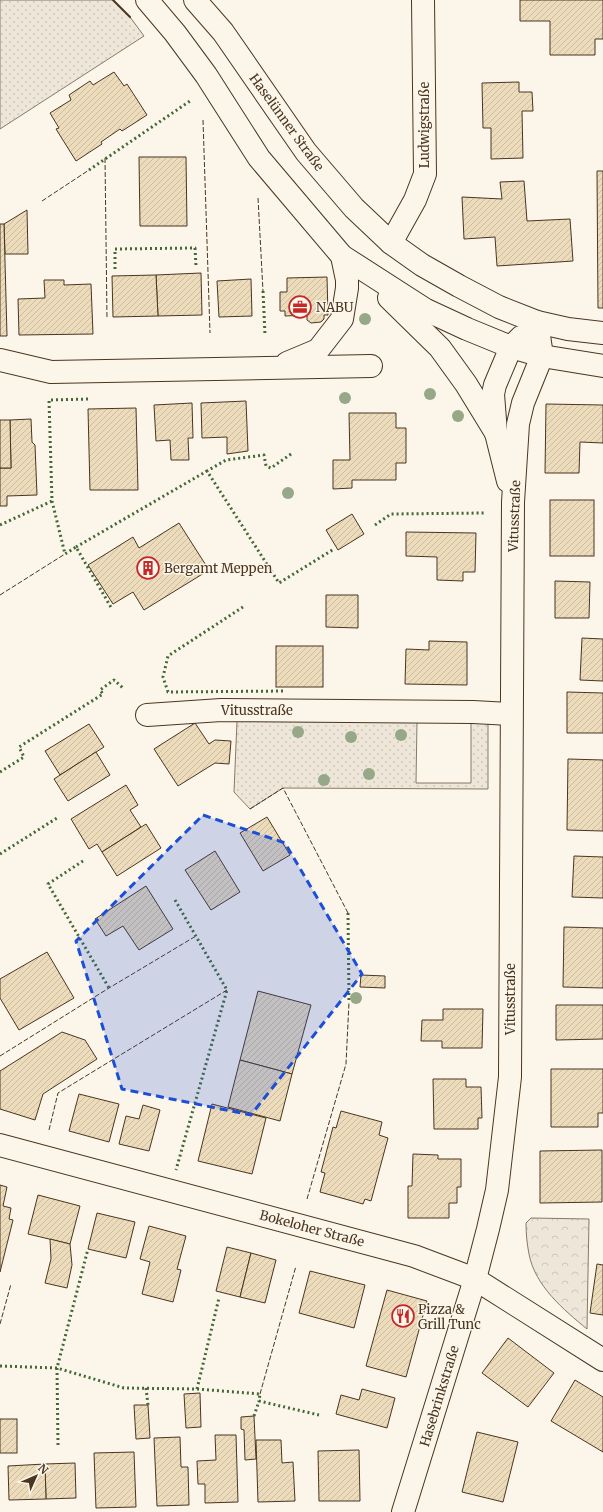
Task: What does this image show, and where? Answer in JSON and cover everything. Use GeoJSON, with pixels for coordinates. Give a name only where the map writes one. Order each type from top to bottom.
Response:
{"type":"FeatureCollection","features":[{"type":"Feature","properties":{"kind":"street"},"geometry":{"type":"LineString","coordinates":[[147,0],[175,33],[206,75],[259,158],[342,256],[403,310],[440,348],[466,384],[496,433]]}},
{"type":"Feature","properties":{"kind":"street","name":"Haselünner Straße"},"geometry":{"type":"LineString","coordinates":[[195,0],[223,32],[306,152],[354,208],[391,243],[422,265],[499,307],[537,322],[568,329],[603,333]]}},
{"type":"Feature","properties":{"kind":"street","name":"Ludwigstraße"},"geometry":{"type":"LineString","coordinates":[[391,243],[415,200],[424,174],[423,0]]}},
{"type":"Feature","properties":{"kind":"street"},"geometry":{"type":"LineString","coordinates":[[342,256],[426,310],[467,329],[511,347],[542,356],[603,366]]}},
{"type":"Feature","properties":{"kind":"street"},"geometry":{"type":"LineString","coordinates":[[277,368],[318,350],[342,319],[347,280],[342,256]]}},
{"type":"Feature","properties":{"kind":"street"},"geometry":{"type":"LineString","coordinates":[[513,502],[496,433],[492,394],[511,347],[537,322]]}},
{"type":"Feature","properties":{"kind":"street"},"geometry":{"type":"LineString","coordinates":[[537,322],[542,356]]}},
{"type":"Feature","properties":{"kind":"street","name":"Vitusstraße"},"geometry":{"type":"LineString","coordinates":[[475,1279],[497,1190],[510,1077],[513,502],[518,424],[523,403],[542,356]]}},
{"type":"Feature","properties":{"kind":"street"},"geometry":{"type":"LineString","coordinates":[[0,360],[51,372],[371,366]]}},
{"type":"Feature","properties":{"kind":"street","name":"Vitusstraße"},"geometry":{"type":"LineString","coordinates":[[147,715],[221,710],[473,712],[511,714]]}},
{"type":"Feature","properties":{"kind":"street","name":"Bokeloher Straße"},"geometry":{"type":"LineString","coordinates":[[0,1145],[414,1256],[475,1279],[603,1360]]}},
{"type":"Feature","properties":{"kind":"street","name":"Hasebrinkstraße"},"geometry":{"type":"LineString","coordinates":[[403,1512],[475,1279]]}},
{"type":"Feature","properties":{"kind":"highlighted area"},"geometry":{"type":"Polygon","coordinates":[[[203,815],[285,843],[362,974],[251,1115],[122,1089],[76,941],[203,815]]]}},
{"type":"Feature","properties":{"kind":"green space"},"geometry":{"type":"Polygon","coordinates":[[[0,0],[113,0],[130,17],[144,36],[0,129],[0,0]]]}},
{"type":"Feature","properties":{"kind":"green space"},"geometry":{"type":"Polygon","coordinates":[[[237,721],[417,722],[416,783],[471,783],[471,722],[488,721],[488,789],[283,788],[250,809],[234,792],[237,721]]]}},
{"type":"Feature","properties":{"kind":"green space"},"geometry":{"type":"Polygon","coordinates":[[[531,1218],[589,1219],[587,1329],[560,1305],[537,1277],[532,1266],[527,1239],[526,1223],[531,1218]]]}},
{"type":"Feature","properties":{"kind":"building"},"geometry":{"type":"Polygon","coordinates":[[[520,0],[603,0],[603,39],[595,39],[595,55],[550,55],[550,21],[520,21],[520,0]]]}},
{"type":"Feature","properties":{"kind":"building"},"geometry":{"type":"Polygon","coordinates":[[[114,72],[124,86],[127,84],[147,115],[122,131],[120,129],[101,142],[102,144],[76,161],[56,129],[59,128],[50,113],[71,100],[69,95],[90,81],[93,85],[114,72]]]}},
{"type":"Feature","properties":{"kind":"building"},"geometry":{"type":"Polygon","coordinates":[[[519,82],[519,92],[532,92],[533,111],[522,111],[523,158],[491,159],[491,128],[483,128],[482,83],[519,82]]]}},
{"type":"Feature","properties":{"kind":"building"},"geometry":{"type":"Polygon","coordinates":[[[139,157],[186,157],[187,226],[140,226],[139,157]]]}},
{"type":"Feature","properties":{"kind":"building"},"geometry":{"type":"Polygon","coordinates":[[[597,171],[603,171],[603,308],[598,308],[597,171]]]}},
{"type":"Feature","properties":{"kind":"building"},"geometry":{"type":"Polygon","coordinates":[[[524,181],[527,221],[570,219],[573,261],[497,266],[495,237],[464,239],[462,197],[502,199],[500,182],[524,181]]]}},
{"type":"Feature","properties":{"kind":"building"},"geometry":{"type":"Polygon","coordinates":[[[27,210],[28,254],[5,254],[4,224],[27,210]]]}},
{"type":"Feature","properties":{"kind":"building"},"geometry":{"type":"Polygon","coordinates":[[[0,224],[4,224],[7,336],[0,336],[0,224]]]}},
{"type":"Feature","properties":{"kind":"building"},"geometry":{"type":"Polygon","coordinates":[[[201,273],[202,315],[158,316],[156,275],[201,273]]]}},
{"type":"Feature","properties":{"kind":"building"},"geometry":{"type":"Polygon","coordinates":[[[156,275],[158,316],[113,317],[112,276],[156,275]]]}},
{"type":"Feature","properties":{"kind":"building"},"geometry":{"type":"Polygon","coordinates":[[[327,277],[328,315],[324,315],[324,319],[321,322],[311,323],[307,320],[307,315],[285,316],[285,311],[280,311],[280,292],[287,292],[287,278],[327,277]]]}},
{"type":"Feature","properties":{"kind":"building"},"geometry":{"type":"Polygon","coordinates":[[[251,279],[252,316],[219,317],[217,281],[251,279]]]}},
{"type":"Feature","properties":{"kind":"building"},"geometry":{"type":"Polygon","coordinates":[[[44,280],[64,280],[64,285],[91,284],[93,334],[19,335],[18,299],[45,298],[44,280]]]}},
{"type":"Feature","properties":{"kind":"building"},"geometry":{"type":"Polygon","coordinates":[[[246,401],[248,451],[227,454],[227,437],[202,438],[201,403],[246,401]]]}},
{"type":"Feature","properties":{"kind":"building"},"geometry":{"type":"Polygon","coordinates":[[[192,403],[193,438],[188,438],[189,460],[171,460],[170,440],[156,441],[154,405],[192,403]]]}},
{"type":"Feature","properties":{"kind":"building"},"geometry":{"type":"Polygon","coordinates":[[[546,404],[603,405],[603,443],[580,442],[579,473],[545,473],[546,404]]]}},
{"type":"Feature","properties":{"kind":"building"},"geometry":{"type":"Polygon","coordinates":[[[136,408],[138,490],[90,490],[88,409],[136,408]]]}},
{"type":"Feature","properties":{"kind":"building"},"geometry":{"type":"Polygon","coordinates":[[[349,413],[396,413],[396,428],[406,428],[406,463],[396,463],[396,480],[352,480],[352,488],[333,489],[333,460],[350,460],[349,413]]]}},
{"type":"Feature","properties":{"kind":"building"},"geometry":{"type":"Polygon","coordinates":[[[31,419],[32,442],[35,445],[37,495],[7,496],[7,506],[0,506],[0,468],[11,468],[10,420],[31,419]]]}},
{"type":"Feature","properties":{"kind":"building"},"geometry":{"type":"Polygon","coordinates":[[[0,420],[10,420],[11,468],[0,468],[0,420]]]}},
{"type":"Feature","properties":{"kind":"building"},"geometry":{"type":"Polygon","coordinates":[[[550,500],[594,500],[594,556],[550,556],[550,500]]]}},
{"type":"Feature","properties":{"kind":"building"},"geometry":{"type":"Polygon","coordinates":[[[352,514],[364,534],[338,550],[326,530],[352,514]]]}},
{"type":"Feature","properties":{"kind":"building","name":"Bergamt Meppen"},"geometry":{"type":"Polygon","coordinates":[[[179,523],[209,570],[144,610],[133,592],[113,604],[88,565],[133,537],[139,548],[179,523]]]}},
{"type":"Feature","properties":{"kind":"building"},"geometry":{"type":"Polygon","coordinates":[[[406,532],[476,533],[475,572],[463,572],[463,581],[437,580],[437,557],[406,556],[406,532]]]}},
{"type":"Feature","properties":{"kind":"building"},"geometry":{"type":"Polygon","coordinates":[[[555,581],[590,582],[589,618],[555,618],[555,581]]]}},
{"type":"Feature","properties":{"kind":"building"},"geometry":{"type":"Polygon","coordinates":[[[326,595],[358,595],[358,628],[326,627],[326,595]]]}},
{"type":"Feature","properties":{"kind":"building"},"geometry":{"type":"Polygon","coordinates":[[[582,638],[603,639],[603,681],[580,680],[582,638]]]}},
{"type":"Feature","properties":{"kind":"building"},"geometry":{"type":"Polygon","coordinates":[[[429,641],[467,642],[467,685],[405,684],[406,649],[429,650],[429,641]]]}},
{"type":"Feature","properties":{"kind":"building"},"geometry":{"type":"Polygon","coordinates":[[[276,646],[323,646],[323,687],[276,687],[276,646]]]}},
{"type":"Feature","properties":{"kind":"building"},"geometry":{"type":"Polygon","coordinates":[[[567,692],[603,693],[603,733],[567,733],[567,692]]]}},
{"type":"Feature","properties":{"kind":"building"},"geometry":{"type":"Polygon","coordinates":[[[195,723],[209,744],[215,740],[231,741],[229,764],[215,763],[178,786],[154,749],[195,723]]]}},
{"type":"Feature","properties":{"kind":"building"},"geometry":{"type":"Polygon","coordinates":[[[89,724],[104,747],[60,775],[45,751],[89,724]]]}},
{"type":"Feature","properties":{"kind":"building"},"geometry":{"type":"Polygon","coordinates":[[[96,752],[110,775],[68,801],[54,779],[96,752]]]}},
{"type":"Feature","properties":{"kind":"building"},"geometry":{"type":"Polygon","coordinates":[[[568,759],[603,760],[603,831],[567,830],[568,759]]]}},
{"type":"Feature","properties":{"kind":"building"},"geometry":{"type":"Polygon","coordinates":[[[126,785],[138,805],[130,810],[141,827],[102,852],[97,844],[89,849],[71,819],[126,785]]]}},
{"type":"Feature","properties":{"kind":"building"},"geometry":{"type":"Polygon","coordinates":[[[267,817],[290,855],[263,871],[240,833],[267,817]]]}},
{"type":"Feature","properties":{"kind":"building"},"geometry":{"type":"Polygon","coordinates":[[[146,824],[161,848],[117,876],[102,852],[146,824]]]}},
{"type":"Feature","properties":{"kind":"building"},"geometry":{"type":"Polygon","coordinates":[[[215,851],[240,892],[211,910],[185,870],[215,851]]]}},
{"type":"Feature","properties":{"kind":"building"},"geometry":{"type":"Polygon","coordinates":[[[574,856],[603,857],[603,898],[572,897],[574,856]]]}},
{"type":"Feature","properties":{"kind":"building"},"geometry":{"type":"Polygon","coordinates":[[[146,886],[173,929],[139,950],[123,926],[106,936],[95,919],[146,886]]]}},
{"type":"Feature","properties":{"kind":"building"},"geometry":{"type":"Polygon","coordinates":[[[564,927],[603,928],[603,988],[563,987],[564,927]]]}},
{"type":"Feature","properties":{"kind":"building"},"geometry":{"type":"Polygon","coordinates":[[[47,952],[74,998],[19,1030],[0,998],[0,979],[47,952]]]}},
{"type":"Feature","properties":{"kind":"building"},"geometry":{"type":"Polygon","coordinates":[[[361,975],[385,976],[385,988],[360,987],[361,975]]]}},
{"type":"Feature","properties":{"kind":"building"},"geometry":{"type":"Polygon","coordinates":[[[258,991],[311,1005],[292,1074],[240,1060],[258,991]]]}},
{"type":"Feature","properties":{"kind":"building"},"geometry":{"type":"Polygon","coordinates":[[[556,1005],[603,1005],[603,1039],[556,1040],[556,1005]]]}},
{"type":"Feature","properties":{"kind":"building"},"geometry":{"type":"Polygon","coordinates":[[[443,1009],[483,1009],[482,1048],[442,1048],[442,1041],[421,1041],[422,1020],[443,1020],[443,1009]]]}},
{"type":"Feature","properties":{"kind":"building"},"geometry":{"type":"Polygon","coordinates":[[[62,1032],[85,1040],[97,1059],[43,1094],[35,1120],[0,1109],[0,1071],[62,1032]]]}},
{"type":"Feature","properties":{"kind":"building"},"geometry":{"type":"Polygon","coordinates":[[[240,1060],[292,1074],[280,1121],[228,1107],[240,1060]]]}},
{"type":"Feature","properties":{"kind":"building"},"geometry":{"type":"Polygon","coordinates":[[[551,1069],[603,1069],[603,1113],[598,1113],[598,1127],[551,1127],[551,1069]]]}},
{"type":"Feature","properties":{"kind":"building"},"geometry":{"type":"Polygon","coordinates":[[[433,1079],[466,1079],[466,1087],[481,1087],[482,1118],[478,1118],[478,1129],[434,1129],[433,1079]]]}},
{"type":"Feature","properties":{"kind":"building"},"geometry":{"type":"Polygon","coordinates":[[[79,1094],[119,1104],[109,1142],[69,1131],[79,1094]]]}},
{"type":"Feature","properties":{"kind":"building"},"geometry":{"type":"Polygon","coordinates":[[[212,1104],[266,1118],[252,1174],[198,1161],[212,1104]]]}},
{"type":"Feature","properties":{"kind":"building"},"geometry":{"type":"Polygon","coordinates":[[[143,1105],[160,1110],[149,1151],[119,1144],[126,1116],[139,1119],[143,1105]]]}},
{"type":"Feature","properties":{"kind":"building"},"geometry":{"type":"Polygon","coordinates":[[[341,1111],[382,1122],[379,1135],[388,1138],[371,1201],[365,1199],[363,1204],[320,1192],[325,1173],[321,1172],[333,1127],[336,1128],[341,1111]]]}},
{"type":"Feature","properties":{"kind":"building"},"geometry":{"type":"Polygon","coordinates":[[[602,1150],[602,1202],[540,1203],[540,1151],[602,1150]]]}},
{"type":"Feature","properties":{"kind":"building"},"geometry":{"type":"Polygon","coordinates":[[[413,1154],[438,1155],[438,1159],[461,1159],[461,1187],[457,1187],[457,1203],[449,1203],[449,1218],[408,1218],[408,1186],[412,1186],[413,1154]]]}},
{"type":"Feature","properties":{"kind":"building"},"geometry":{"type":"Polygon","coordinates":[[[0,1185],[7,1187],[3,1206],[11,1208],[9,1219],[13,1220],[0,1272],[0,1185]]]}},
{"type":"Feature","properties":{"kind":"building"},"geometry":{"type":"Polygon","coordinates":[[[38,1195],[80,1206],[70,1244],[28,1234],[38,1195]]]}},
{"type":"Feature","properties":{"kind":"building"},"geometry":{"type":"Polygon","coordinates":[[[97,1213],[135,1222],[126,1258],[88,1249],[97,1213]]]}},
{"type":"Feature","properties":{"kind":"building"},"geometry":{"type":"Polygon","coordinates":[[[149,1226],[186,1236],[177,1269],[181,1270],[173,1302],[142,1294],[150,1262],[140,1259],[149,1226]]]}},
{"type":"Feature","properties":{"kind":"building"},"geometry":{"type":"Polygon","coordinates":[[[50,1239],[70,1244],[72,1265],[67,1288],[45,1283],[51,1259],[50,1239]]]}},
{"type":"Feature","properties":{"kind":"building"},"geometry":{"type":"Polygon","coordinates":[[[227,1247],[251,1253],[240,1297],[216,1291],[227,1247]]]}},
{"type":"Feature","properties":{"kind":"building"},"geometry":{"type":"Polygon","coordinates":[[[251,1253],[276,1260],[265,1303],[240,1297],[251,1253]]]}},
{"type":"Feature","properties":{"kind":"building"},"geometry":{"type":"Polygon","coordinates":[[[597,1264],[603,1265],[603,1315],[590,1313],[597,1264]]]}},
{"type":"Feature","properties":{"kind":"building"},"geometry":{"type":"Polygon","coordinates":[[[310,1271],[365,1285],[354,1328],[299,1313],[310,1271]]]}},
{"type":"Feature","properties":{"kind":"building"},"geometry":{"type":"Polygon","coordinates":[[[387,1290],[427,1301],[406,1377],[366,1366],[387,1290]]]}},
{"type":"Feature","properties":{"kind":"building"},"geometry":{"type":"Polygon","coordinates":[[[508,1338],[554,1373],[528,1407],[482,1373],[508,1338]]]}},
{"type":"Feature","properties":{"kind":"building"},"geometry":{"type":"Polygon","coordinates":[[[575,1380],[603,1397],[603,1452],[551,1421],[575,1380]]]}},
{"type":"Feature","properties":{"kind":"building"},"geometry":{"type":"Polygon","coordinates":[[[362,1389],[395,1398],[387,1428],[336,1414],[341,1395],[359,1400],[362,1389]]]}},
{"type":"Feature","properties":{"kind":"building"},"geometry":{"type":"Polygon","coordinates":[[[200,1393],[201,1427],[186,1428],[184,1394],[200,1393]]]}},
{"type":"Feature","properties":{"kind":"building"},"geometry":{"type":"Polygon","coordinates":[[[134,1405],[148,1405],[150,1438],[136,1439],[134,1405]]]}},
{"type":"Feature","properties":{"kind":"building"},"geometry":{"type":"Polygon","coordinates":[[[254,1416],[256,1459],[245,1460],[244,1430],[241,1429],[241,1417],[254,1416]]]}},
{"type":"Feature","properties":{"kind":"building"},"geometry":{"type":"Polygon","coordinates":[[[0,1419],[17,1419],[17,1453],[0,1453],[0,1419]]]}},
{"type":"Feature","properties":{"kind":"building"},"geometry":{"type":"Polygon","coordinates":[[[477,1432],[518,1442],[503,1502],[462,1492],[477,1432]]]}},
{"type":"Feature","properties":{"kind":"building"},"geometry":{"type":"Polygon","coordinates":[[[215,1435],[236,1435],[238,1502],[205,1503],[205,1484],[198,1484],[197,1461],[216,1460],[215,1435]]]}},
{"type":"Feature","properties":{"kind":"building"},"geometry":{"type":"Polygon","coordinates":[[[180,1437],[181,1467],[188,1467],[189,1505],[157,1506],[154,1438],[180,1437]]]}},
{"type":"Feature","properties":{"kind":"building"},"geometry":{"type":"Polygon","coordinates":[[[256,1440],[281,1440],[282,1463],[293,1462],[295,1501],[258,1502],[256,1440]]]}},
{"type":"Feature","properties":{"kind":"building"},"geometry":{"type":"Polygon","coordinates":[[[359,1450],[360,1501],[319,1501],[318,1451],[359,1450]]]}},
{"type":"Feature","properties":{"kind":"building"},"geometry":{"type":"Polygon","coordinates":[[[134,1452],[136,1507],[96,1508],[94,1453],[134,1452]]]}},
{"type":"Feature","properties":{"kind":"building"},"geometry":{"type":"Polygon","coordinates":[[[75,1463],[76,1498],[46,1499],[45,1464],[75,1463]]]}},
{"type":"Feature","properties":{"kind":"building"},"geometry":{"type":"Polygon","coordinates":[[[45,1464],[46,1499],[9,1500],[8,1466],[45,1464]]]}},
{"type":"Feature","properties":{"kind":"hedge"},"geometry":{"type":"LineString","coordinates":[[89,170],[190,101]]}},
{"type":"Feature","properties":{"kind":"hedge"},"geometry":{"type":"LineString","coordinates":[[115,269],[115,249],[195,248],[196,266]]}},
{"type":"Feature","properties":{"kind":"hedge"},"geometry":{"type":"LineString","coordinates":[[263,291],[265,335]]}},
{"type":"Feature","properties":{"kind":"hedge"},"geometry":{"type":"LineString","coordinates":[[88,399],[49,400],[52,501],[65,554],[76,547],[112,609]]}},
{"type":"Feature","properties":{"kind":"hedge"},"geometry":{"type":"LineString","coordinates":[[291,454],[271,468],[266,466],[264,455],[226,460],[207,471],[279,583],[334,549]]}},
{"type":"Feature","properties":{"kind":"hedge"},"geometry":{"type":"LineString","coordinates":[[76,547],[207,471]]}},
{"type":"Feature","properties":{"kind":"hedge"},"geometry":{"type":"LineString","coordinates":[[0,525],[52,501]]}},
{"type":"Feature","properties":{"kind":"hedge"},"geometry":{"type":"LineString","coordinates":[[375,525],[391,514],[484,513]]}},
{"type":"Feature","properties":{"kind":"hedge"},"geometry":{"type":"LineString","coordinates":[[243,607],[168,656],[163,677],[168,692],[286,691]]}},
{"type":"Feature","properties":{"kind":"hedge"},"geometry":{"type":"LineString","coordinates":[[0,772],[24,757],[19,747],[103,694],[100,690],[114,680],[123,688]]}},
{"type":"Feature","properties":{"kind":"hedge"},"geometry":{"type":"LineString","coordinates":[[0,854],[57,818]]}},
{"type":"Feature","properties":{"kind":"hedge"},"geometry":{"type":"LineString","coordinates":[[83,861],[48,884],[109,988]]}},
{"type":"Feature","properties":{"kind":"hedge"},"geometry":{"type":"LineString","coordinates":[[175,900],[227,990],[176,1170]]}},
{"type":"Feature","properties":{"kind":"hedge"},"geometry":{"type":"LineString","coordinates":[[348,913],[349,1002]]}},
{"type":"Feature","properties":{"kind":"hedge"},"geometry":{"type":"LineString","coordinates":[[58,1445],[57,1368],[88,1249]]}},
{"type":"Feature","properties":{"kind":"hedge"},"geometry":{"type":"LineString","coordinates":[[197,1389],[219,1298]]}},
{"type":"Feature","properties":{"kind":"hedge"},"geometry":{"type":"LineString","coordinates":[[0,1366],[57,1368],[124,1388],[197,1389],[260,1394],[259,1401],[319,1415]]}},
{"type":"Feature","properties":{"kind":"hedge"},"geometry":{"type":"LineString","coordinates":[[146,1388],[148,1405]]}},
{"type":"Feature","properties":{"kind":"hedge"},"geometry":{"type":"LineString","coordinates":[[254,1416],[259,1401]]}},
{"type":"Feature","properties":{"kind":"fence"},"geometry":{"type":"LineString","coordinates":[[203,120],[210,333]]}},
{"type":"Feature","properties":{"kind":"fence"},"geometry":{"type":"LineString","coordinates":[[105,158],[107,319]]}},
{"type":"Feature","properties":{"kind":"fence"},"geometry":{"type":"LineString","coordinates":[[42,201],[89,170]]}},
{"type":"Feature","properties":{"kind":"fence"},"geometry":{"type":"LineString","coordinates":[[258,198],[263,291]]}},
{"type":"Feature","properties":{"kind":"fence"},"geometry":{"type":"LineString","coordinates":[[0,595],[65,554]]}},
{"type":"Feature","properties":{"kind":"fence"},"geometry":{"type":"LineString","coordinates":[[250,809],[283,788],[348,913]]}},
{"type":"Feature","properties":{"kind":"fence"},"geometry":{"type":"LineString","coordinates":[[0,1056],[196,936]]}},
{"type":"Feature","properties":{"kind":"fence"},"geometry":{"type":"LineString","coordinates":[[49,1130],[58,1093],[227,990]]}},
{"type":"Feature","properties":{"kind":"fence"},"geometry":{"type":"LineString","coordinates":[[307,1199],[346,1064],[349,1002]]}},
{"type":"Feature","properties":{"kind":"fence"},"geometry":{"type":"LineString","coordinates":[[260,1394],[296,1266]]}},
{"type":"Feature","properties":{"kind":"fence"},"geometry":{"type":"LineString","coordinates":[[0,1324],[11,1284]]}},
{"type":"Feature","properties":{"kind":"wall"},"geometry":{"type":"LineString","coordinates":[[113,0],[130,17]]}},
{"type":"Feature","properties":{"kind":"place","name":"NABU"},"geometry":{"type":"Point","coordinates":[300,307]}},
{"type":"Feature","properties":{"kind":"place","name":"Bergamt Meppen"},"geometry":{"type":"Point","coordinates":[148,568]}},
{"type":"Feature","properties":{"kind":"place","name":"Pizza & Grill Tunc"},"geometry":{"type":"Point","coordinates":[403,1316]}}]}
